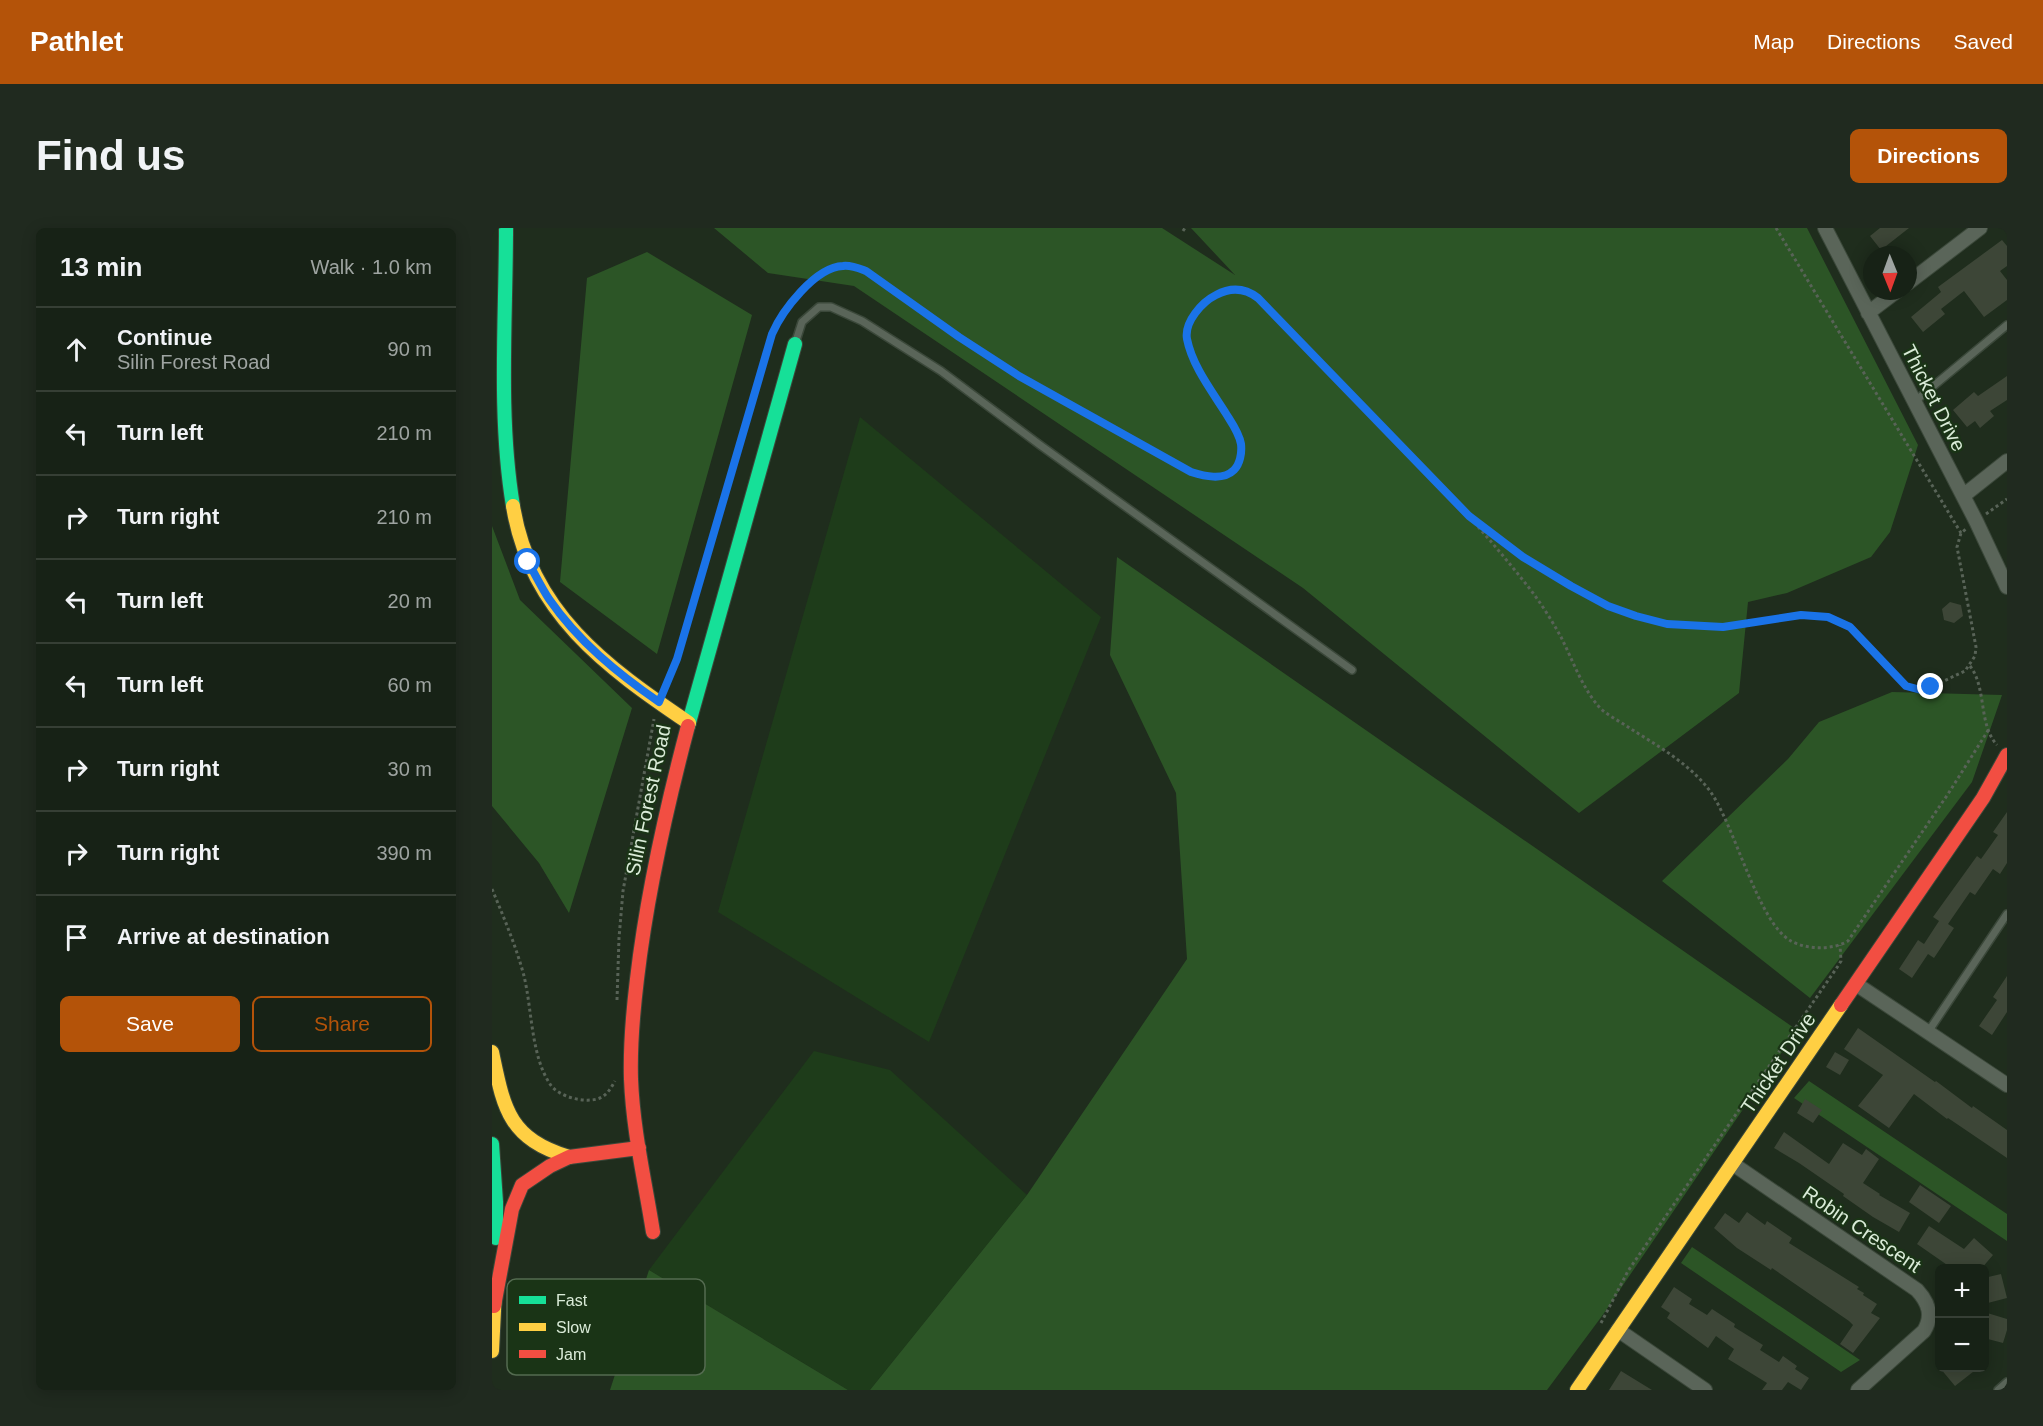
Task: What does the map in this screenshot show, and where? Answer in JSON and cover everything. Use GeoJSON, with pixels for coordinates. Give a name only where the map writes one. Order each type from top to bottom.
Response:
{"type":"FeatureCollection","features":[{"type":"Feature","properties":{"kind":"main road","name":"Silin Forest Road"},"geometry":{"type":"LineString","coordinates":[[506,228],[505,404],[508,474],[514,519],[528,562],[548,598],[587,646],[622,677],[689,723],[650,883],[636,978],[631,1057],[633,1104],[653,1232]]}},
{"type":"Feature","properties":{"kind":"main road"},"geometry":{"type":"LineString","coordinates":[[689,723],[795,344]]}},
{"type":"Feature","properties":{"kind":"main road","name":"Thicket Drive"},"geometry":{"type":"LineString","coordinates":[[1577,1390],[1983,798],[2002,750]]}},
{"type":"Feature","properties":{"kind":"main road"},"geometry":{"type":"LineString","coordinates":[[492,1052],[503,1105],[511,1119],[534,1143],[550,1153],[569,1157],[639,1148]]}},
{"type":"Feature","properties":{"kind":"main road"},"geometry":{"type":"LineString","coordinates":[[492,1144],[496,1202],[492,1351]]}},
{"type":"Feature","properties":{"kind":"main road"},"geometry":{"type":"LineString","coordinates":[[494,1306],[512,1209],[522,1185],[543,1170],[569,1157]]}},
{"type":"Feature","properties":{"kind":"street","name":"Thicket Drive"},"geometry":{"type":"LineString","coordinates":[[1825,228],[1963,496],[2007,588]]}},
{"type":"Feature","properties":{"kind":"street"},"geometry":{"type":"LineString","coordinates":[[1917,276],[1980,228]]}},
{"type":"Feature","properties":{"kind":"street"},"geometry":{"type":"LineString","coordinates":[[1868,313],[1885,300]]}},
{"type":"Feature","properties":{"kind":"street"},"geometry":{"type":"LineString","coordinates":[[1963,496],[2007,461]]}},
{"type":"Feature","properties":{"kind":"street"},"geometry":{"type":"LineString","coordinates":[[1856,984],[2007,1085]]}},
{"type":"Feature","properties":{"kind":"street","name":"Robin Crescent"},"geometry":{"type":"LineString","coordinates":[[1733,1164],[1917,1290],[1925,1299],[1930,1316],[1929,1324],[1924,1331],[1858,1390]]}},
{"type":"Feature","properties":{"kind":"street"},"geometry":{"type":"LineString","coordinates":[[1618,1330],[1705,1390]]}},
{"type":"Feature","properties":{"kind":"lane"},"geometry":{"type":"LineString","coordinates":[[795,344],[802,322],[819,307],[841,311],[862,321],[941,371],[1352,670]]}},
{"type":"Feature","properties":{"kind":"lane"},"geometry":{"type":"LineString","coordinates":[[1914,402],[2007,325]]}},
{"type":"Feature","properties":{"kind":"lane"},"geometry":{"type":"LineString","coordinates":[[1928,1032],[2007,914]]}},
{"type":"Feature","properties":{"kind":"lane"},"geometry":{"type":"LineString","coordinates":[[1998,1390],[2007,1382]]}},
{"type":"Feature","properties":{"kind":"path"},"geometry":{"type":"LineString","coordinates":[[1776,228],[1961,533]]}},
{"type":"Feature","properties":{"kind":"path"},"geometry":{"type":"LineString","coordinates":[[617,1005],[623,891],[655,711],[677,659],[772,334],[779,318],[798,296],[824,272],[834,267],[852,266],[866,271],[1019,376],[1191,472],[1203,476],[1228,475],[1236,468],[1241,456],[1242,445],[1236,430],[1205,380],[1190,350],[1186,336],[1188,325],[1195,313],[1215,295],[1236,289],[1244,290],[1258,298],[1469,516],[1552,621],[1589,692],[1602,709],[1675,757],[1708,789],[1722,812],[1774,926],[1791,941],[1802,946],[1840,945],[1848,941],[1895,874],[1989,729]]}},
{"type":"Feature","properties":{"kind":"path"},"geometry":{"type":"LineString","coordinates":[[1989,512],[2007,499]]}},
{"type":"Feature","properties":{"kind":"path"},"geometry":{"type":"LineString","coordinates":[[1469,516],[1533,563],[1608,606],[1636,616],[1667,624],[1723,627],[1801,615],[1828,617],[1850,627],[1899,680],[1911,689],[1921,690],[1949,680],[1970,666],[1975,656],[1976,647],[1957,547],[1961,533],[1968,526]]}},
{"type":"Feature","properties":{"kind":"path"},"geometry":{"type":"LineString","coordinates":[[1970,666],[1977,677],[1989,729],[2002,750]]}},
{"type":"Feature","properties":{"kind":"path"},"geometry":{"type":"LineString","coordinates":[[492,889],[515,945],[542,1068],[550,1085],[566,1097],[594,1100],[602,1098],[609,1091],[615,1082],[615,1072]]}},
{"type":"Feature","properties":{"kind":"path"},"geometry":{"type":"LineString","coordinates":[[1600,1325],[1628,1271],[1838,966],[1841,961],[1840,945]]}},
{"type":"Feature","properties":{"kind":"shaded area"},"geometry":{"type":"Polygon","coordinates":[[[714,228],[1162,228],[1235,275],[1191,228],[1807,228],[1918,445],[1890,532],[1871,557],[1787,593],[1748,602],[1739,693],[1579,813],[1303,588],[854,286],[768,273],[714,228]]]}},
{"type":"Feature","properties":{"kind":"shaded area"},"geometry":{"type":"Polygon","coordinates":[[[647,252],[752,315],[657,654],[560,582],[587,278],[647,252]]]}},
{"type":"Feature","properties":{"kind":"shaded area"},"geometry":{"type":"Polygon","coordinates":[[[860,417],[1101,617],[929,1042],[718,912],[860,417]]]}},
{"type":"Feature","properties":{"kind":"shaded area"},"geometry":{"type":"Polygon","coordinates":[[[492,526],[520,600],[632,708],[569,913],[539,863],[492,806],[492,526]]]}},
{"type":"Feature","properties":{"kind":"shaded area"},"geometry":{"type":"Polygon","coordinates":[[[1117,557],[1797,1030],[1602,1316],[1547,1390],[870,1390],[1027,1195],[1187,959],[1176,793],[1110,655],[1117,557]]]}},
{"type":"Feature","properties":{"kind":"shaded area"},"geometry":{"type":"Polygon","coordinates":[[[1892,692],[2002,695],[1972,782],[1810,998],[1662,881],[1788,759],[1819,722],[1892,692]]]}},
{"type":"Feature","properties":{"kind":"shaded area"},"geometry":{"type":"Polygon","coordinates":[[[814,1051],[890,1070],[1027,1195],[870,1390],[848,1390],[705,1304],[705,1279],[664,1279],[649,1270],[814,1051]]]}},
{"type":"Feature","properties":{"kind":"shaded area"},"geometry":{"type":"Polygon","coordinates":[[[1809,1081],[2007,1214],[2007,1241],[1794,1098],[1809,1081]]]}},
{"type":"Feature","properties":{"kind":"shaded area"},"geometry":{"type":"Polygon","coordinates":[[[1692,1247],[1860,1360],[1841,1372],[1681,1263],[1692,1247]]]}},
{"type":"Feature","properties":{"kind":"shaded area"},"geometry":{"type":"Polygon","coordinates":[[[649,1270],[664,1279],[646,1279],[649,1270]]]}},
{"type":"Feature","properties":{"kind":"shaded area"},"geometry":{"type":"Polygon","coordinates":[[[705,1304],[848,1390],[610,1390],[615,1375],[705,1375],[705,1304]]]}},
{"type":"Feature","properties":{"kind":"building"},"geometry":{"type":"Polygon","coordinates":[[[1880,228],[1909,228],[1886,246],[1878,246],[1870,236],[1880,228]]]}},
{"type":"Feature","properties":{"kind":"building"},"geometry":{"type":"Polygon","coordinates":[[[2002,240],[2007,246],[2007,266],[2000,271],[2007,280],[2007,300],[1984,317],[1964,291],[1941,309],[1945,314],[1923,332],[1911,317],[1941,292],[1938,287],[2002,240]]]}},
{"type":"Feature","properties":{"kind":"building"},"geometry":{"type":"Polygon","coordinates":[[[2007,376],[2007,400],[1990,411],[1994,416],[1980,428],[1975,421],[1967,427],[1953,410],[1974,392],[1978,396],[2007,376]]]}},
{"type":"Feature","properties":{"kind":"building"},"geometry":{"type":"Polygon","coordinates":[[[1950,602],[1961,605],[1963,616],[1954,623],[1944,620],[1942,609],[1950,602]]]}},
{"type":"Feature","properties":{"kind":"building"},"geometry":{"type":"Polygon","coordinates":[[[2007,812],[2007,863],[2000,874],[1993,869],[1975,895],[1970,892],[1948,924],[1954,928],[1934,958],[1928,954],[1912,978],[1899,969],[1918,940],[1924,944],[1939,921],[1933,917],[1977,856],[1981,859],[1998,835],[1993,832],[2007,812]]]}},
{"type":"Feature","properties":{"kind":"building"},"geometry":{"type":"Polygon","coordinates":[[[2007,976],[2007,1012],[1992,1035],[1979,1026],[1997,1000],[1993,997],[2007,976]]]}},
{"type":"Feature","properties":{"kind":"building"},"geometry":{"type":"Polygon","coordinates":[[[1858,1028],[2007,1130],[2007,1158],[1947,1119],[1914,1094],[1889,1128],[1858,1106],[1883,1075],[1844,1049],[1858,1028]]]}},
{"type":"Feature","properties":{"kind":"building"},"geometry":{"type":"Polygon","coordinates":[[[1835,1052],[1849,1060],[1840,1075],[1826,1067],[1835,1052]]]}},
{"type":"Feature","properties":{"kind":"building"},"geometry":{"type":"Polygon","coordinates":[[[1805,1099],[1822,1110],[1813,1123],[1797,1113],[1805,1099]]]}},
{"type":"Feature","properties":{"kind":"building"},"geometry":{"type":"Polygon","coordinates":[[[1784,1132],[1829,1164],[1843,1143],[1862,1155],[1866,1149],[1879,1159],[1863,1183],[1910,1213],[1899,1232],[1873,1217],[1843,1196],[1844,1194],[1774,1148],[1784,1132]]]}},
{"type":"Feature","properties":{"kind":"building"},"geometry":{"type":"Polygon","coordinates":[[[1920,1185],[1951,1206],[1939,1223],[1909,1202],[1920,1185]]]}},
{"type":"Feature","properties":{"kind":"building"},"geometry":{"type":"Polygon","coordinates":[[[1747,1212],[1765,1225],[1767,1221],[1792,1238],[1789,1243],[1859,1287],[1857,1289],[1864,1293],[1863,1295],[1877,1304],[1871,1313],[1880,1318],[1853,1353],[1840,1344],[1853,1325],[1849,1321],[1772,1268],[1771,1270],[1737,1248],[1714,1228],[1725,1213],[1739,1223],[1747,1212]]]}},
{"type":"Feature","properties":{"kind":"building"},"geometry":{"type":"Polygon","coordinates":[[[1929,1226],[1964,1249],[1974,1238],[1993,1255],[1985,1264],[1946,1264],[1917,1244],[1929,1226]]]}},
{"type":"Feature","properties":{"kind":"building"},"geometry":{"type":"Polygon","coordinates":[[[2001,1274],[2007,1298],[1989,1303],[1989,1277],[2001,1274]]]}},
{"type":"Feature","properties":{"kind":"building"},"geometry":{"type":"Polygon","coordinates":[[[1674,1287],[1692,1299],[1689,1304],[1707,1315],[1712,1309],[1735,1324],[1734,1327],[1763,1345],[1760,1350],[1779,1362],[1783,1356],[1797,1366],[1795,1369],[1809,1378],[1801,1390],[1788,1382],[1782,1390],[1762,1390],[1767,1383],[1728,1359],[1734,1349],[1716,1336],[1708,1348],[1667,1318],[1670,1313],[1661,1307],[1674,1287]]]}},
{"type":"Feature","properties":{"kind":"building"},"geometry":{"type":"Polygon","coordinates":[[[1989,1314],[2007,1319],[2007,1330],[2003,1343],[1989,1339],[1989,1314]]]}},
{"type":"Feature","properties":{"kind":"building"},"geometry":{"type":"Polygon","coordinates":[[[1621,1371],[1652,1390],[1609,1390],[1621,1371]]]}},
{"type":"Feature","properties":{"kind":"building"},"geometry":{"type":"Polygon","coordinates":[[[1943,1372],[1973,1372],[1955,1386],[1943,1372]]]}},
{"type":"Feature","properties":{"kind":"traffic: fast"},"geometry":{"type":"LineString","coordinates":[[506,228],[504,402],[508,472],[513,506]]}},
{"type":"Feature","properties":{"kind":"traffic: fast"},"geometry":{"type":"LineString","coordinates":[[688,726],[795,344]]}},
{"type":"Feature","properties":{"kind":"traffic: fast"},"geometry":{"type":"LineString","coordinates":[[492,1144],[496,1238]]}},
{"type":"Feature","properties":{"kind":"traffic: slow"},"geometry":{"type":"LineString","coordinates":[[513,506],[522,543],[536,577],[554,606],[601,658],[689,723]]}},
{"type":"Feature","properties":{"kind":"traffic: slow"},"geometry":{"type":"LineString","coordinates":[[1577,1390],[1841,1005]]}},
{"type":"Feature","properties":{"kind":"traffic: slow"},"geometry":{"type":"LineString","coordinates":[[492,1052],[501,1090],[512,1119],[533,1141],[569,1157]]}},
{"type":"Feature","properties":{"kind":"traffic: slow"},"geometry":{"type":"LineString","coordinates":[[492,1351],[495,1291]]}},
{"type":"Feature","properties":{"kind":"traffic: jam"},"geometry":{"type":"LineString","coordinates":[[653,1232],[634,1118],[631,1079],[632,1029],[641,947],[652,883],[688,726]]}},
{"type":"Feature","properties":{"kind":"traffic: jam"},"geometry":{"type":"LineString","coordinates":[[1841,1005],[1983,798],[2007,755]]}},
{"type":"Feature","properties":{"kind":"traffic: jam"},"geometry":{"type":"LineString","coordinates":[[494,1306],[512,1209],[522,1185],[550,1166],[569,1157],[639,1148]]}},
{"type":"Feature","properties":{"kind":"route"},"geometry":{"type":"LineString","coordinates":[[528,562],[548,598],[587,646],[622,677],[659,702],[677,659],[772,334],[779,318],[787,308],[824,272],[842,266],[852,266],[866,271],[1019,376],[1191,472],[1203,476],[1228,475],[1236,468],[1241,456],[1242,445],[1236,430],[1205,380],[1190,350],[1186,336],[1188,325],[1195,313],[1206,302],[1215,295],[1236,289],[1244,290],[1258,298],[1469,516],[1523,557],[1571,586],[1608,606],[1667,624],[1723,627],[1801,615],[1828,617],[1850,627],[1906,686],[1921,690],[1931,687]]}}]}
